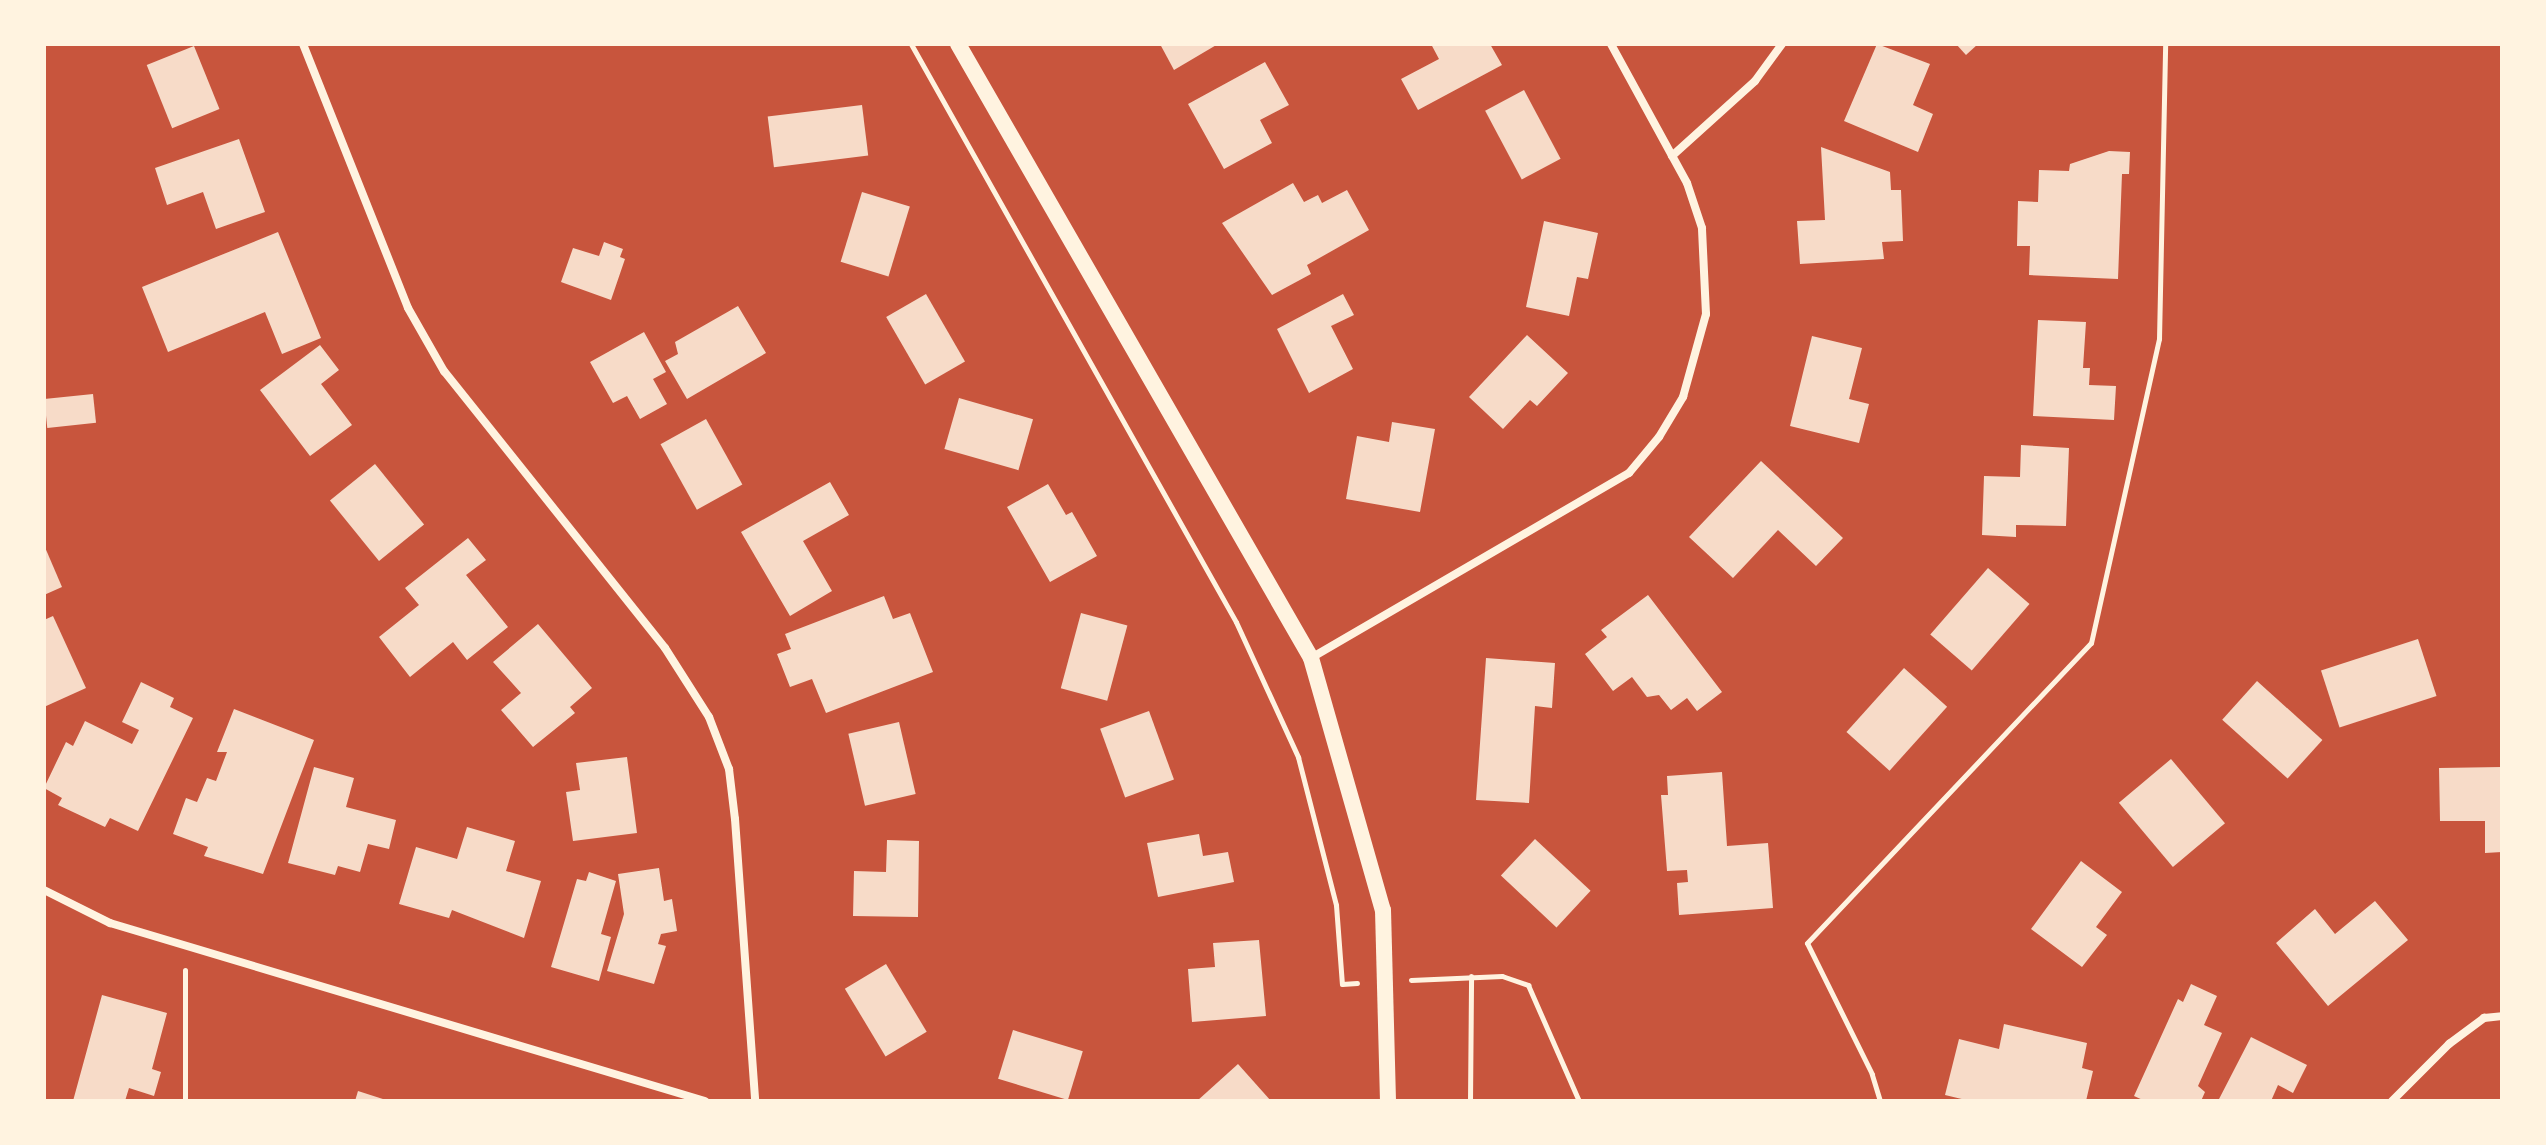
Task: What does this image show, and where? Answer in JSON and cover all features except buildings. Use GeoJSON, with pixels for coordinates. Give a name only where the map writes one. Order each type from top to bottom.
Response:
{"type":"FeatureCollection","features":[{"type":"Feature","properties":{"kind":"main road"},"geometry":{"type":"LineString","coordinates":[[958,44],[1311,658],[1383,910],[1388,1101]]}},
{"type":"Feature","properties":{"kind":"street"},"geometry":{"type":"LineString","coordinates":[[303,44],[408,308],[444,371],[665,648],[709,717],[729,769],[735,819],[755,1101]]}},
{"type":"Feature","properties":{"kind":"street"},"geometry":{"type":"LineString","coordinates":[[1311,658],[1629,473],[1659,437],[1683,397],[1706,314],[1702,228],[1672,156],[1611,44]]}},
{"type":"Feature","properties":{"kind":"street"},"geometry":{"type":"LineString","coordinates":[[1672,156],[1755,81],[1782,44]]}},
{"type":"Feature","properties":{"kind":"street"},"geometry":{"type":"LineString","coordinates":[[44,890],[110,923],[184,942],[705,1101]]}},
{"type":"Feature","properties":{"kind":"street"},"geometry":{"type":"LineString","coordinates":[[2392,1101],[2449,1044],[2484,1018],[2502,1016]]}},
{"type":"Feature","properties":{"kind":"path"},"geometry":{"type":"LineString","coordinates":[[911,44],[1236,622],[1298,757],[1336,905],[1342,984]]}},
{"type":"Feature","properties":{"kind":"path"},"geometry":{"type":"LineString","coordinates":[[1880,1101],[1872,1074],[1807,943],[2091,643],[2159,339],[2165,44]]}},
{"type":"Feature","properties":{"kind":"path"},"geometry":{"type":"LineString","coordinates":[[184,942],[185,1101]]}},
{"type":"Feature","properties":{"kind":"path"},"geometry":{"type":"LineString","coordinates":[[1470,1101],[1471,976],[1502,976],[1528,985],[1579,1101]]}}]}
